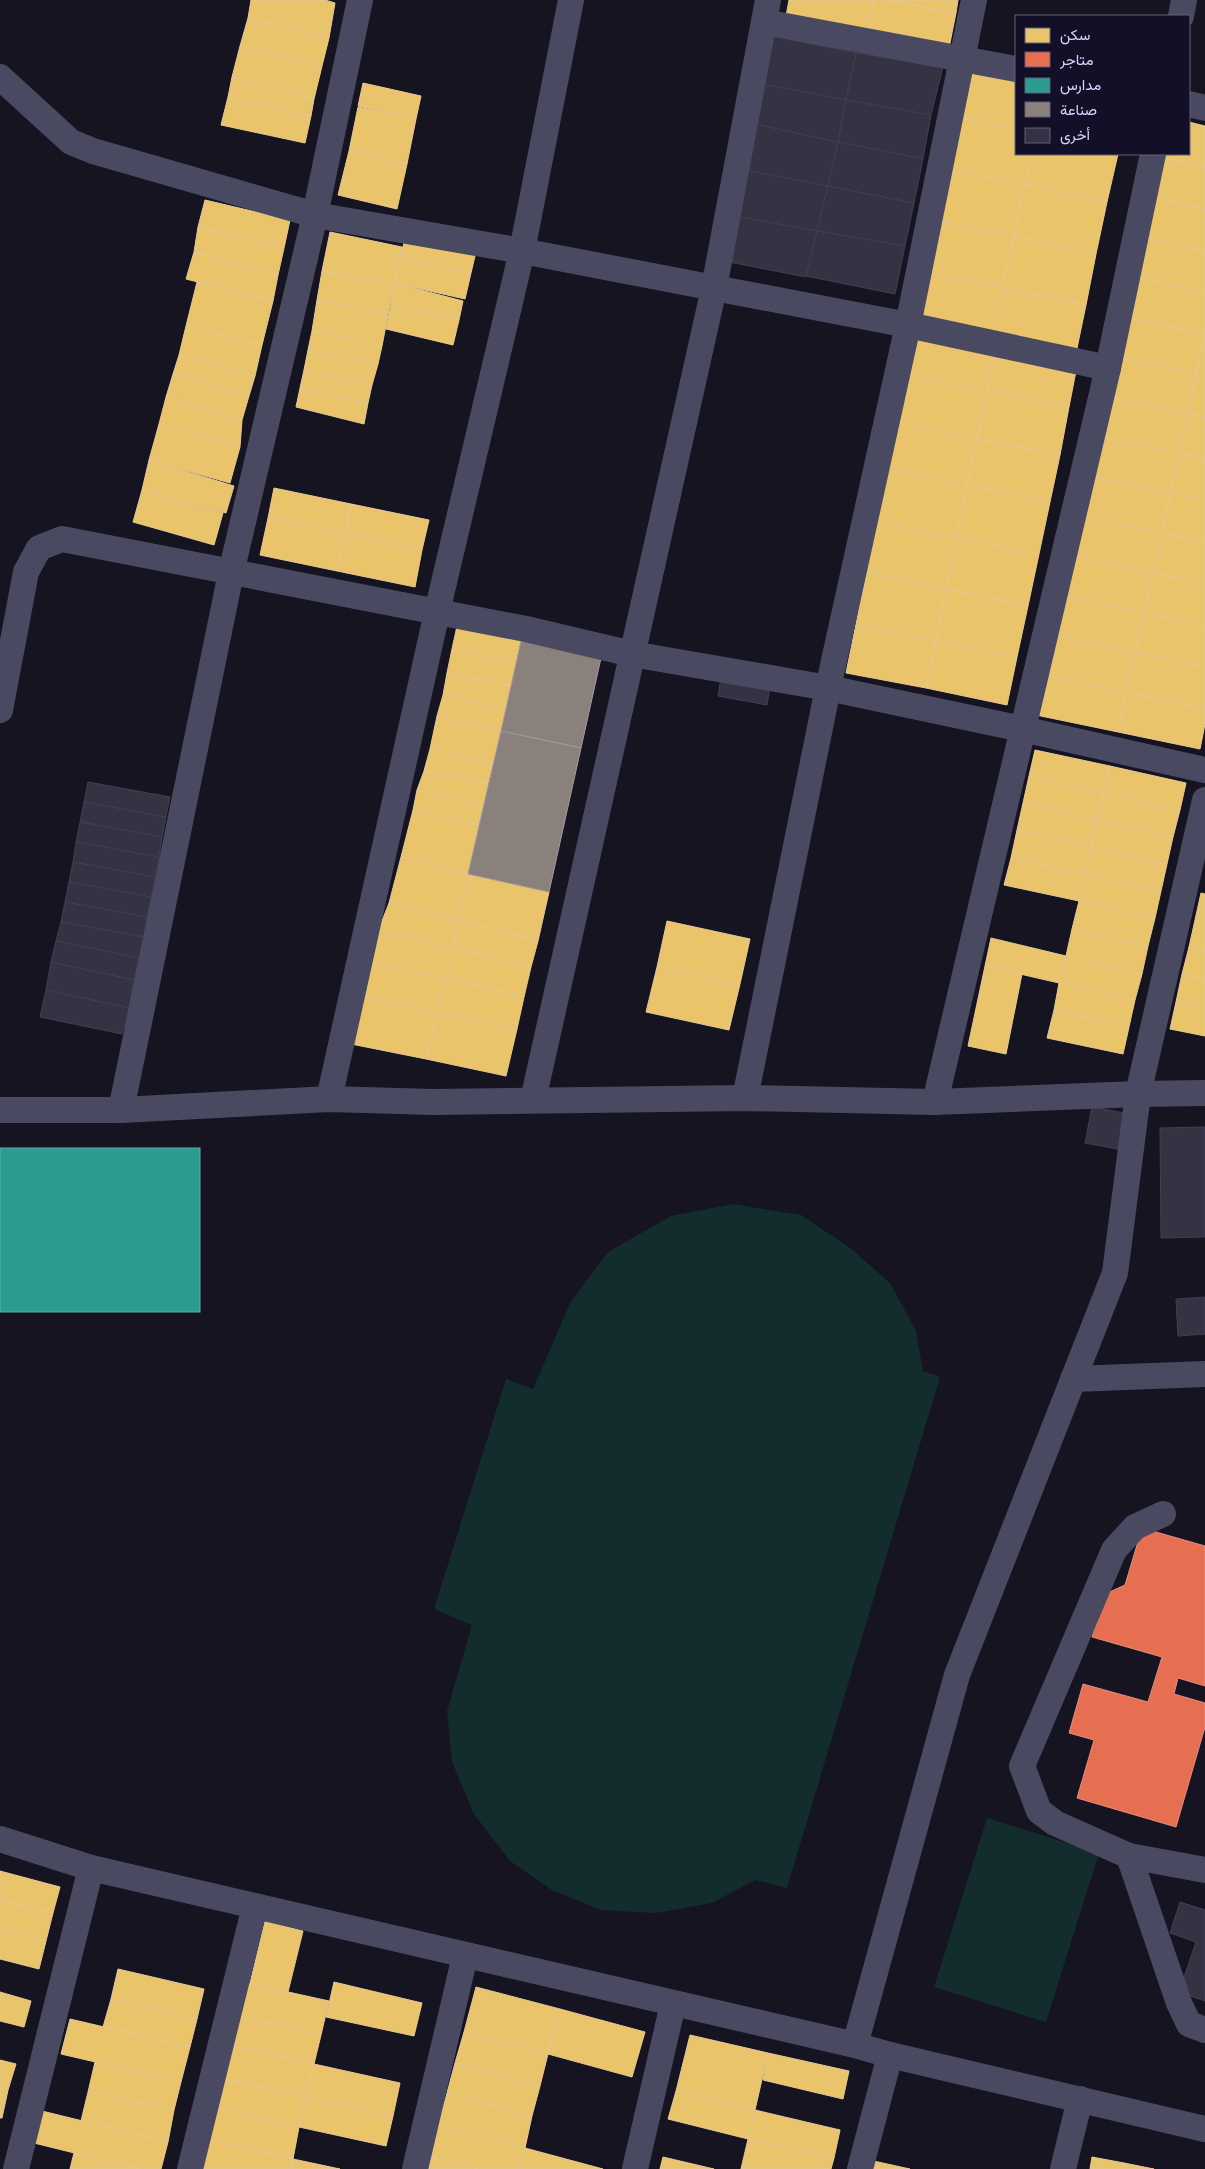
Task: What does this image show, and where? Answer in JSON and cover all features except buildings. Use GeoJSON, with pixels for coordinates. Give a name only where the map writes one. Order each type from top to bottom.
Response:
{"type":"FeatureCollection","features":[{"type":"Feature","properties":{"kind":"street"},"geometry":{"type":"LineString","coordinates":[[121,1110],[231,573],[315,215],[360,0]]}},
{"type":"Feature","properties":{"kind":"street"},"geometry":{"type":"LineString","coordinates":[[329,1099],[437,612],[522,251],[571,0]]}},
{"type":"Feature","properties":{"kind":"street"},"geometry":{"type":"LineString","coordinates":[[745,1098],[828,688],[908,324],[974,0]]}},
{"type":"Feature","properties":{"kind":"street"},"geometry":{"type":"LineString","coordinates":[[1181,15],[1184,0]]}},
{"type":"Feature","properties":{"kind":"street"},"geometry":{"type":"LineString","coordinates":[[533,1100],[714,288],[766,11],[963,59],[1015,69]]}},
{"type":"Feature","properties":{"kind":"street"},"geometry":{"type":"LineString","coordinates":[[0,77],[71,142],[93,151],[315,215],[522,251],[908,324],[1108,368]]}},
{"type":"Feature","properties":{"kind":"street"},"geometry":{"type":"LineString","coordinates":[[1190,104],[1205,108]]}},
{"type":"Feature","properties":{"kind":"street"},"geometry":{"type":"LineString","coordinates":[[935,1102],[1108,368],[1153,155]]}},
{"type":"Feature","properties":{"kind":"street"},"geometry":{"type":"LineString","coordinates":[[0,710],[26,572],[39,548],[62,539],[526,629],[632,654],[828,688],[1205,770]]}},
{"type":"Feature","properties":{"kind":"street"},"geometry":{"type":"LineString","coordinates":[[855,2045],[957,1675],[1114,1273],[1138,1094],[1205,800]]}},
{"type":"Feature","properties":{"kind":"street"},"geometry":{"type":"LineString","coordinates":[[0,1110],[121,1110],[329,1099],[433,1102],[745,1098],[935,1102],[1205,1093]]}},
{"type":"Feature","properties":{"kind":"street"},"geometry":{"type":"LineString","coordinates":[[1073,1379],[1205,1374]]}},
{"type":"Feature","properties":{"kind":"street"},"geometry":{"type":"LineString","coordinates":[[1163,1514],[1135,1527],[1114,1550],[1022,1766],[1038,1811],[1055,1823],[1129,1856],[1205,1870]]}},
{"type":"Feature","properties":{"kind":"street"},"geometry":{"type":"LineString","coordinates":[[0,1839],[90,1868],[855,2045],[890,2055],[1205,2129]]}},
{"type":"Feature","properties":{"kind":"street"},"geometry":{"type":"LineString","coordinates":[[1129,1856],[1179,2002],[1190,2024],[1205,2030]]}},
{"type":"Feature","properties":{"kind":"street"},"geometry":{"type":"LineString","coordinates":[[16,2169],[90,1868]]}},
{"type":"Feature","properties":{"kind":"street"},"geometry":{"type":"LineString","coordinates":[[190,2169],[255,1906]]}},
{"type":"Feature","properties":{"kind":"street"},"geometry":{"type":"LineString","coordinates":[[415,2169],[465,1956]]}},
{"type":"Feature","properties":{"kind":"street"},"geometry":{"type":"LineString","coordinates":[[635,2169],[673,2004]]}},
{"type":"Feature","properties":{"kind":"street"},"geometry":{"type":"LineString","coordinates":[[860,2169],[890,2055]]}},
{"type":"Feature","properties":{"kind":"street"},"geometry":{"type":"LineString","coordinates":[[1063,2169],[1080,2100]]}},
{"type":"Feature","properties":{"kind":"green space"},"geometry":{"type":"Polygon","coordinates":[[[733,1204],[801,1215],[849,1247],[890,1283],[916,1331],[923,1371],[940,1377],[787,1888],[755,1880],[712,1903],[656,1913],[601,1910],[552,1890],[510,1861],[474,1814],[452,1762],[447,1711],[472,1625],[434,1609],[506,1379],[533,1389],[570,1303],[608,1252],[671,1216],[733,1204]]]}},
{"type":"Feature","properties":{"kind":"green space"},"geometry":{"type":"Polygon","coordinates":[[[987,1818],[1099,1853],[1046,2022],[934,1987],[987,1818]]]}}]}
